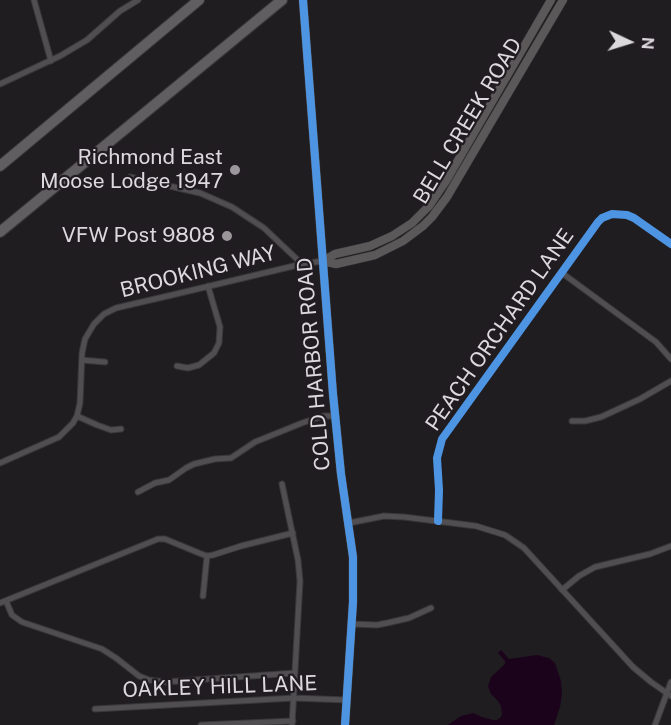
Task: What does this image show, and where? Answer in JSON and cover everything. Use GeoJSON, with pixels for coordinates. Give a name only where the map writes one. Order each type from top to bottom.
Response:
{"type":"FeatureCollection","features":[{"type":"Feature","properties":{"kind":"highway"},"geometry":{"type":"LineString","coordinates":[[0,166],[199,0]]}},
{"type":"Feature","properties":{"kind":"highway"},"geometry":{"type":"LineString","coordinates":[[0,232],[282,0]]}},
{"type":"Feature","properties":{"kind":"main road","name":"COLD HARBOR ROAD"},"geometry":{"type":"LineString","coordinates":[[303,0],[322,261],[341,474],[353,557],[352,624],[345,725]]}},
{"type":"Feature","properties":{"kind":"main road","name":"BELL CREEK ROAD"},"geometry":{"type":"LineString","coordinates":[[322,261],[335,254],[370,246],[392,236],[412,223],[429,206],[446,181],[551,0]]}},
{"type":"Feature","properties":{"kind":"main road","name":"BELL CREEK ROAD"},"geometry":{"type":"LineString","coordinates":[[322,261],[336,264],[375,255],[403,241],[432,217],[447,197],[563,0]]}},
{"type":"Feature","properties":{"kind":"street"},"geometry":{"type":"LineString","coordinates":[[34,0],[51,61]]}},
{"type":"Feature","properties":{"kind":"street"},"geometry":{"type":"LineString","coordinates":[[0,84],[51,61],[87,40],[120,11],[138,0]]}},
{"type":"Feature","properties":{"kind":"street"},"geometry":{"type":"LineString","coordinates":[[130,177],[200,193],[232,207],[264,228],[302,264]]}},
{"type":"Feature","properties":{"kind":"street","name":"PEACH ORCHARD LANE"},"geometry":{"type":"LineString","coordinates":[[438,520],[440,490],[437,458],[442,439],[598,222],[612,214],[634,218],[671,244]]}},
{"type":"Feature","properties":{"kind":"street","name":"BROOKING WAY"},"geometry":{"type":"LineString","coordinates":[[77,416],[80,403],[83,346],[89,329],[99,318],[110,311],[208,286],[322,261]]}},
{"type":"Feature","properties":{"kind":"street"},"geometry":{"type":"LineString","coordinates":[[562,273],[656,342],[671,359]]}},
{"type":"Feature","properties":{"kind":"street"},"geometry":{"type":"LineString","coordinates":[[177,366],[188,368],[199,365],[214,353],[219,343],[220,327],[208,286]]}},
{"type":"Feature","properties":{"kind":"street"},"geometry":{"type":"LineString","coordinates":[[82,360],[105,362]]}},
{"type":"Feature","properties":{"kind":"street"},"geometry":{"type":"LineString","coordinates":[[572,422],[601,417],[640,399],[671,381]]}},
{"type":"Feature","properties":{"kind":"street"},"geometry":{"type":"LineString","coordinates":[[0,463],[59,437],[69,429],[77,416],[111,430],[121,429]]}},
{"type":"Feature","properties":{"kind":"street"},"geometry":{"type":"LineString","coordinates":[[138,492],[155,483],[169,480],[194,464],[231,458],[255,442],[302,423],[323,416],[336,416]]}},
{"type":"Feature","properties":{"kind":"street"},"geometry":{"type":"LineString","coordinates":[[201,725],[292,723],[300,581],[293,533],[282,484]]}},
{"type":"Feature","properties":{"kind":"street"},"geometry":{"type":"LineString","coordinates":[[349,522],[394,516],[476,525],[505,535],[524,548],[633,667],[668,694]]}},
{"type":"Feature","properties":{"kind":"street"},"geometry":{"type":"LineString","coordinates":[[293,533],[207,556],[172,541],[158,539],[3,602],[12,615],[22,622],[102,649],[139,676],[149,680],[165,682],[295,674]]}},
{"type":"Feature","properties":{"kind":"street"},"geometry":{"type":"LineString","coordinates":[[562,590],[595,567],[635,558],[671,546]]}},
{"type":"Feature","properties":{"kind":"street"},"geometry":{"type":"LineString","coordinates":[[203,596],[207,556]]}},
{"type":"Feature","properties":{"kind":"street"},"geometry":{"type":"LineString","coordinates":[[352,624],[387,623],[409,618],[431,608]]}},
{"type":"Feature","properties":{"kind":"street"},"geometry":{"type":"LineString","coordinates":[[655,725],[671,682]]}},
{"type":"Feature","properties":{"kind":"street","name":"OAKLEY HILL LANE"},"geometry":{"type":"LineString","coordinates":[[95,709],[294,698],[346,700]]}},
{"type":"Feature","properties":{"kind":"shaded area"},"geometry":{"type":"Polygon","coordinates":[[[501,650],[509,659],[537,655],[549,658],[555,663],[561,681],[562,694],[554,725],[448,725],[461,716],[473,713],[493,720],[501,717],[501,706],[491,694],[488,686],[491,677],[505,664],[498,653],[501,650]]]}},
{"type":"Feature","properties":{"kind":"cycle path"},"geometry":{"type":"LineString","coordinates":[[303,0],[333,394],[341,474],[353,557],[353,602],[345,725]]}},
{"type":"Feature","properties":{"kind":"cycle path"},"geometry":{"type":"LineString","coordinates":[[438,521],[437,458],[442,439],[598,222],[612,214],[627,215],[671,244]]}},
{"type":"Feature","properties":{"kind":"place","name":"Richmond East Moose Lodge 1947"},"geometry":{"type":"Point","coordinates":[235,170]}},
{"type":"Feature","properties":{"kind":"place","name":"VFW Post 9808"},"geometry":{"type":"Point","coordinates":[227,236]}}]}
